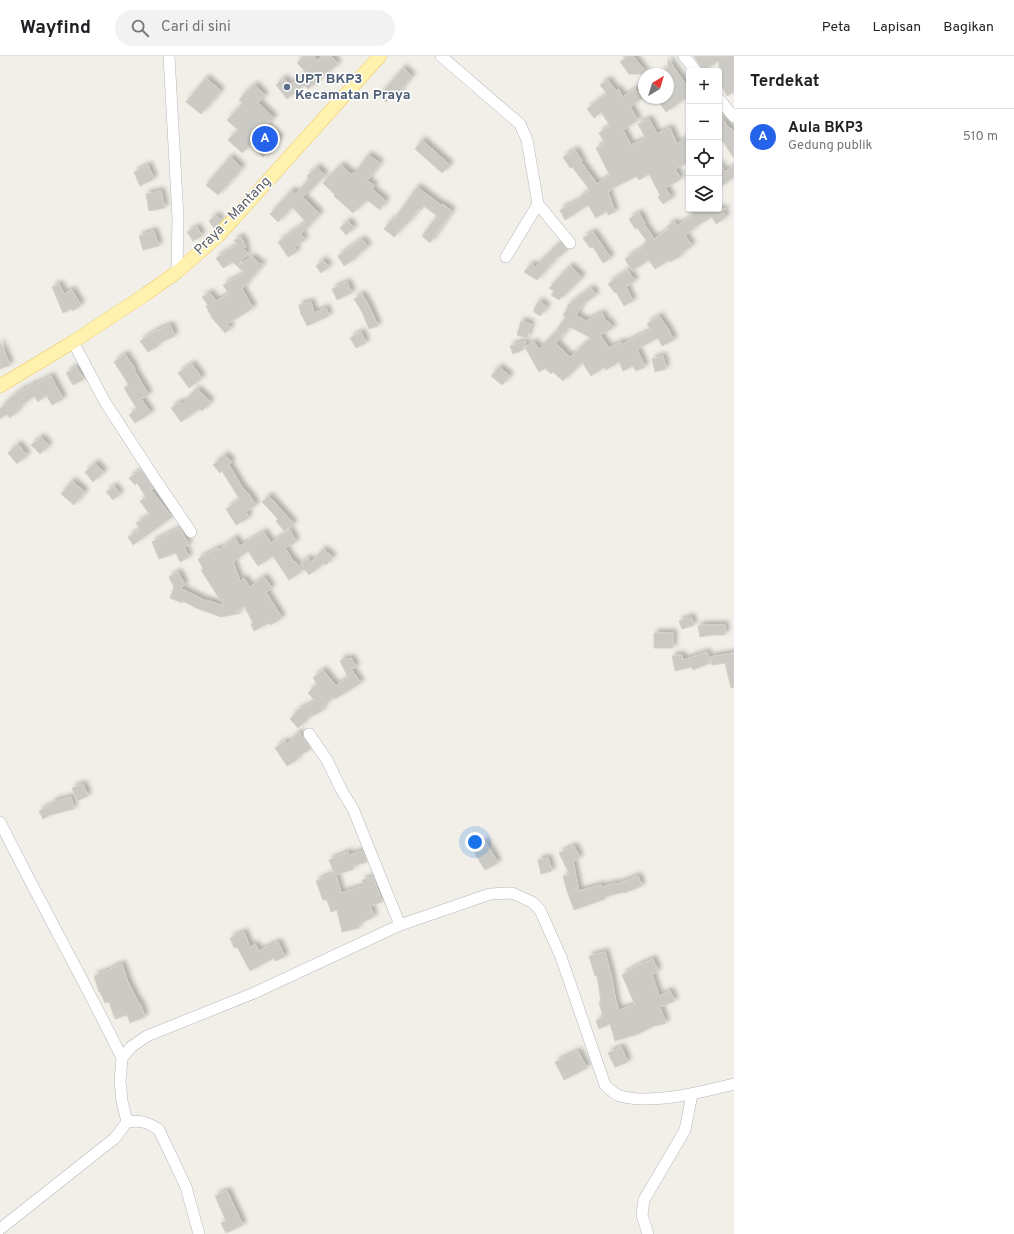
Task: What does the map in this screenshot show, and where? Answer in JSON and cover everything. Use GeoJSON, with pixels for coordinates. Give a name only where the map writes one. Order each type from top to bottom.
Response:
{"type":"FeatureCollection","features":[{"type":"Feature","properties":{"kind":"main road","name":"Praya - Mantang"},"geometry":{"type":"LineString","coordinates":[[0,386],[72,342],[177,272],[219,235],[380,56]]}},
{"type":"Feature","properties":{"kind":"street"},"geometry":{"type":"LineString","coordinates":[[169,56],[178,218],[177,272]]}},
{"type":"Feature","properties":{"kind":"street"},"geometry":{"type":"LineString","coordinates":[[441,56],[520,124],[526,140],[538,204],[570,243]]}},
{"type":"Feature","properties":{"kind":"street"},"geometry":{"type":"LineString","coordinates":[[684,56],[694,68]]}},
{"type":"Feature","properties":{"kind":"street"},"geometry":{"type":"LineString","coordinates":[[722,103],[734,117]]}},
{"type":"Feature","properties":{"kind":"street"},"geometry":{"type":"LineString","coordinates":[[506,257],[538,204]]}},
{"type":"Feature","properties":{"kind":"street"},"geometry":{"type":"LineString","coordinates":[[72,342],[105,402],[155,480],[191,532]]}},
{"type":"Feature","properties":{"kind":"street"},"geometry":{"type":"LineString","coordinates":[[309,734],[327,760],[352,809],[400,925]]}},
{"type":"Feature","properties":{"kind":"street"},"geometry":{"type":"LineString","coordinates":[[0,822],[122,1058],[120,1081],[127,1122]]}},
{"type":"Feature","properties":{"kind":"street"},"geometry":{"type":"LineString","coordinates":[[122,1058],[131,1047],[147,1036],[254,993],[400,925],[490,894],[512,894],[532,902],[540,910],[561,958],[605,1085],[613,1092],[620,1096],[660,1098],[692,1094],[734,1084]]}},
{"type":"Feature","properties":{"kind":"street"},"geometry":{"type":"LineString","coordinates":[[648,1234],[642,1215],[644,1200],[685,1130],[692,1094]]}},
{"type":"Feature","properties":{"kind":"street"},"geometry":{"type":"LineString","coordinates":[[2,1224],[115,1138],[127,1122],[140,1120],[151,1124],[159,1130],[186,1187],[199,1234]]}},
{"type":"Feature","properties":{"kind":"building"},"geometry":{"type":"Polygon","coordinates":[[[303,56],[314,56],[318,60],[323,56],[331,56],[338,64],[308,89],[304,85],[287,99],[276,85],[284,78],[289,85],[306,72],[297,63],[303,56]]]}},
{"type":"Feature","properties":{"kind":"building"},"geometry":{"type":"Polygon","coordinates":[[[628,56],[633,56],[642,68],[638,68],[638,74],[629,74],[620,62],[628,56]]]}},
{"type":"Feature","properties":{"kind":"building"},"geometry":{"type":"Polygon","coordinates":[[[694,56],[734,56],[734,92],[727,96],[722,87],[722,68],[719,68],[719,61],[708,68],[701,68],[694,56]]]}},
{"type":"Feature","properties":{"kind":"building"},"geometry":{"type":"Polygon","coordinates":[[[668,59],[686,85],[686,98],[666,112],[660,104],[674,104],[674,68],[668,68],[668,59]]]}},
{"type":"Feature","properties":{"kind":"building"},"geometry":{"type":"Polygon","coordinates":[[[403,68],[412,76],[395,99],[391,96],[386,102],[379,96],[403,68]]]}},
{"type":"Feature","properties":{"kind":"building"},"geometry":{"type":"Polygon","coordinates":[[[206,78],[221,91],[201,114],[186,102],[206,78]]]}},
{"type":"Feature","properties":{"kind":"building"},"geometry":{"type":"Polygon","coordinates":[[[608,80],[616,91],[618,89],[623,97],[635,89],[638,93],[638,101],[630,107],[638,120],[623,130],[631,145],[646,139],[638,124],[649,119],[657,134],[670,128],[677,144],[686,138],[686,164],[675,169],[681,179],[665,188],[672,198],[663,204],[658,197],[660,195],[649,174],[639,180],[637,176],[608,192],[615,212],[608,215],[607,211],[596,218],[588,205],[565,220],[560,210],[581,199],[580,197],[590,190],[572,167],[570,168],[563,157],[575,150],[582,161],[581,162],[597,184],[610,176],[596,148],[605,143],[599,133],[610,126],[601,112],[594,118],[587,109],[607,94],[600,85],[608,80]]]}},
{"type":"Feature","properties":{"kind":"building"},"geometry":{"type":"Polygon","coordinates":[[[255,85],[265,96],[258,102],[274,118],[266,125],[280,138],[263,157],[250,145],[242,153],[228,140],[238,130],[227,120],[243,103],[239,100],[255,85]]]}},
{"type":"Feature","properties":{"kind":"building"},"geometry":{"type":"Polygon","coordinates":[[[722,119],[734,132],[734,158],[722,140],[722,119]]]}},
{"type":"Feature","properties":{"kind":"building"},"geometry":{"type":"Polygon","coordinates":[[[422,140],[450,165],[442,173],[415,149],[422,140]]]}},
{"type":"Feature","properties":{"kind":"building"},"geometry":{"type":"Polygon","coordinates":[[[368,155],[380,163],[367,181],[374,185],[372,189],[386,201],[380,210],[367,200],[353,213],[334,196],[335,195],[323,183],[341,165],[351,174],[354,174],[368,155]]]}},
{"type":"Feature","properties":{"kind":"building"},"geometry":{"type":"Polygon","coordinates":[[[230,157],[242,168],[218,195],[206,185],[230,157]]]}},
{"type":"Feature","properties":{"kind":"building"},"geometry":{"type":"Polygon","coordinates":[[[148,165],[154,179],[140,186],[134,172],[148,165]]]}},
{"type":"Feature","properties":{"kind":"building"},"geometry":{"type":"Polygon","coordinates":[[[734,166],[734,177],[722,186],[722,168],[725,172],[734,166]]]}},
{"type":"Feature","properties":{"kind":"building"},"geometry":{"type":"Polygon","coordinates":[[[317,167],[325,175],[303,197],[320,214],[301,234],[305,240],[294,247],[297,252],[288,257],[278,242],[306,222],[292,207],[278,222],[270,214],[292,190],[296,194],[309,179],[307,176],[317,167]]]}},
{"type":"Feature","properties":{"kind":"building"},"geometry":{"type":"Polygon","coordinates":[[[417,187],[441,205],[442,204],[452,211],[430,243],[422,236],[437,216],[424,206],[421,210],[419,208],[407,224],[406,223],[394,237],[384,229],[391,220],[393,221],[417,187]]]}},
{"type":"Feature","properties":{"kind":"building"},"geometry":{"type":"Polygon","coordinates":[[[161,191],[165,208],[149,211],[146,194],[161,191]]]}},
{"type":"Feature","properties":{"kind":"building"},"geometry":{"type":"Polygon","coordinates":[[[722,211],[726,217],[716,224],[712,217],[693,228],[694,229],[685,235],[692,246],[680,254],[681,256],[670,262],[669,260],[655,269],[649,260],[632,271],[625,259],[644,247],[643,244],[647,241],[637,228],[635,229],[629,219],[639,213],[654,239],[669,229],[667,226],[675,222],[677,226],[694,215],[692,212],[722,211]]]}},
{"type":"Feature","properties":{"kind":"building"},"geometry":{"type":"Polygon","coordinates":[[[216,215],[221,221],[214,228],[209,221],[216,215]]]}},
{"type":"Feature","properties":{"kind":"building"},"geometry":{"type":"Polygon","coordinates":[[[348,221],[354,228],[346,235],[340,228],[348,221]]]}},
{"type":"Feature","properties":{"kind":"building"},"geometry":{"type":"Polygon","coordinates":[[[197,227],[202,236],[193,241],[187,232],[197,227]]]}},
{"type":"Feature","properties":{"kind":"building"},"geometry":{"type":"Polygon","coordinates":[[[154,231],[159,246],[143,250],[139,236],[154,231]]]}},
{"type":"Feature","properties":{"kind":"building"},"geometry":{"type":"Polygon","coordinates":[[[593,232],[611,258],[603,263],[593,247],[590,248],[583,238],[593,232]]]}},
{"type":"Feature","properties":{"kind":"building"},"geometry":{"type":"Polygon","coordinates":[[[241,237],[246,247],[243,248],[248,253],[237,266],[233,262],[223,268],[216,258],[237,245],[234,240],[241,237]]]}},
{"type":"Feature","properties":{"kind":"building"},"geometry":{"type":"Polygon","coordinates":[[[362,239],[368,247],[344,266],[338,256],[362,239]]]}},
{"type":"Feature","properties":{"kind":"building"},"geometry":{"type":"Polygon","coordinates":[[[560,242],[567,249],[559,257],[558,256],[537,280],[524,272],[531,264],[535,267],[560,242]]]}},
{"type":"Feature","properties":{"kind":"building"},"geometry":{"type":"Polygon","coordinates":[[[252,257],[260,264],[263,264],[242,289],[253,308],[227,324],[231,328],[225,333],[212,318],[206,306],[208,305],[202,297],[210,293],[216,301],[229,294],[223,285],[245,273],[237,266],[252,257]]]}},
{"type":"Feature","properties":{"kind":"building"},"geometry":{"type":"Polygon","coordinates":[[[323,260],[329,267],[321,273],[316,266],[323,260]]]}},
{"type":"Feature","properties":{"kind":"building"},"geometry":{"type":"Polygon","coordinates":[[[570,266],[582,277],[559,300],[551,295],[554,291],[549,288],[570,266]]]}},
{"type":"Feature","properties":{"kind":"building"},"geometry":{"type":"Polygon","coordinates":[[[628,270],[635,281],[626,287],[633,301],[624,306],[616,292],[615,293],[608,284],[628,270]]]}},
{"type":"Feature","properties":{"kind":"building"},"geometry":{"type":"Polygon","coordinates":[[[347,282],[352,293],[337,300],[332,289],[347,282]]]}},
{"type":"Feature","properties":{"kind":"building"},"geometry":{"type":"Polygon","coordinates":[[[59,284],[64,294],[72,290],[81,305],[73,311],[72,309],[63,313],[52,287],[59,284]]]}},
{"type":"Feature","properties":{"kind":"building"},"geometry":{"type":"Polygon","coordinates":[[[591,288],[596,295],[583,304],[576,315],[586,321],[602,313],[606,322],[608,321],[613,328],[600,335],[609,348],[621,342],[623,344],[651,330],[647,324],[659,316],[674,340],[662,346],[658,338],[637,349],[645,367],[636,371],[633,366],[623,371],[619,362],[606,370],[604,367],[591,376],[582,362],[563,381],[553,372],[551,374],[545,368],[539,372],[525,347],[534,342],[539,349],[556,332],[563,335],[556,343],[570,357],[591,338],[570,327],[564,334],[557,329],[566,317],[563,315],[568,307],[567,306],[591,288]]]}},
{"type":"Feature","properties":{"kind":"building"},"geometry":{"type":"Polygon","coordinates":[[[362,294],[378,326],[369,329],[362,312],[354,299],[362,294]]]}},
{"type":"Feature","properties":{"kind":"building"},"geometry":{"type":"Polygon","coordinates":[[[539,301],[547,307],[540,316],[534,312],[534,309],[539,301]]]}},
{"type":"Feature","properties":{"kind":"building"},"geometry":{"type":"Polygon","coordinates":[[[311,302],[314,313],[326,308],[329,316],[307,326],[301,315],[299,305],[311,302]]]}},
{"type":"Feature","properties":{"kind":"building"},"geometry":{"type":"Polygon","coordinates":[[[521,321],[531,324],[527,338],[517,335],[521,321]]]}},
{"type":"Feature","properties":{"kind":"building"},"geometry":{"type":"Polygon","coordinates":[[[170,325],[175,336],[157,344],[158,346],[148,352],[140,341],[154,332],[170,325]]]}},
{"type":"Feature","properties":{"kind":"building"},"geometry":{"type":"Polygon","coordinates":[[[361,332],[366,343],[356,348],[350,338],[361,332]]]}},
{"type":"Feature","properties":{"kind":"building"},"geometry":{"type":"Polygon","coordinates":[[[526,341],[523,350],[513,354],[510,346],[526,341]]]}},
{"type":"Feature","properties":{"kind":"building"},"geometry":{"type":"Polygon","coordinates":[[[0,342],[10,365],[0,369],[0,342]]]}},
{"type":"Feature","properties":{"kind":"building"},"geometry":{"type":"Polygon","coordinates":[[[125,354],[149,395],[141,399],[151,413],[135,423],[129,415],[137,409],[124,388],[129,385],[114,362],[125,354]]]}},
{"type":"Feature","properties":{"kind":"building"},"geometry":{"type":"Polygon","coordinates":[[[663,356],[666,369],[655,372],[652,359],[663,356]]]}},
{"type":"Feature","properties":{"kind":"building"},"geometry":{"type":"Polygon","coordinates":[[[192,364],[202,378],[189,388],[178,373],[192,364]]]}},
{"type":"Feature","properties":{"kind":"building"},"geometry":{"type":"Polygon","coordinates":[[[76,367],[84,379],[73,385],[66,373],[76,367]]]}},
{"type":"Feature","properties":{"kind":"building"},"geometry":{"type":"Polygon","coordinates":[[[499,367],[510,376],[502,385],[491,376],[499,367]]]}},
{"type":"Feature","properties":{"kind":"building"},"geometry":{"type":"Polygon","coordinates":[[[51,376],[63,399],[52,405],[46,395],[38,402],[34,396],[18,408],[19,410],[10,418],[7,414],[0,419],[0,409],[12,397],[23,389],[24,390],[51,376]]]}},
{"type":"Feature","properties":{"kind":"building"},"geometry":{"type":"Polygon","coordinates":[[[197,389],[211,402],[202,411],[199,409],[181,422],[171,408],[180,402],[182,404],[197,389]]]}},
{"type":"Feature","properties":{"kind":"building"},"geometry":{"type":"Polygon","coordinates":[[[41,437],[49,446],[40,454],[31,445],[41,437]]]}},
{"type":"Feature","properties":{"kind":"building"},"geometry":{"type":"Polygon","coordinates":[[[18,444],[27,455],[17,464],[8,453],[18,444]]]}},
{"type":"Feature","properties":{"kind":"building"},"geometry":{"type":"Polygon","coordinates":[[[225,455],[232,462],[229,465],[244,490],[248,493],[256,505],[246,512],[249,518],[236,525],[226,509],[241,499],[222,471],[220,473],[213,465],[225,455]]]}},
{"type":"Feature","properties":{"kind":"building"},"geometry":{"type":"Polygon","coordinates":[[[95,463],[104,472],[93,482],[85,472],[95,463]]]}},
{"type":"Feature","properties":{"kind":"building"},"geometry":{"type":"Polygon","coordinates":[[[141,470],[153,489],[151,490],[172,517],[133,545],[128,537],[140,530],[136,523],[151,516],[140,501],[146,497],[137,483],[135,485],[129,478],[141,470]]]}},
{"type":"Feature","properties":{"kind":"building"},"geometry":{"type":"Polygon","coordinates":[[[72,481],[85,492],[74,505],[61,494],[72,481]]]}},
{"type":"Feature","properties":{"kind":"building"},"geometry":{"type":"Polygon","coordinates":[[[114,486],[120,494],[113,500],[106,492],[114,486]]]}},
{"type":"Feature","properties":{"kind":"building"},"geometry":{"type":"Polygon","coordinates":[[[269,496],[294,524],[284,531],[276,521],[278,519],[262,502],[269,496]]]}},
{"type":"Feature","properties":{"kind":"building"},"geometry":{"type":"Polygon","coordinates":[[[180,528],[189,545],[184,547],[189,557],[180,562],[176,553],[159,559],[152,542],[180,528]]]}},
{"type":"Feature","properties":{"kind":"building"},"geometry":{"type":"Polygon","coordinates":[[[290,530],[296,542],[285,548],[302,571],[289,580],[273,556],[258,566],[248,551],[233,562],[240,581],[244,578],[250,587],[264,577],[272,588],[266,592],[282,618],[271,625],[269,623],[254,631],[251,624],[253,623],[244,606],[235,611],[241,613],[221,617],[196,608],[183,601],[182,603],[170,598],[174,587],[169,577],[178,572],[185,585],[180,588],[206,601],[224,606],[201,570],[203,569],[198,559],[218,548],[219,550],[235,538],[240,546],[264,532],[271,543],[290,530]]]}},
{"type":"Feature","properties":{"kind":"building"},"geometry":{"type":"Polygon","coordinates":[[[323,549],[333,557],[326,565],[324,563],[309,575],[300,564],[308,558],[312,562],[323,549]]]}},
{"type":"Feature","properties":{"kind":"building"},"geometry":{"type":"Polygon","coordinates":[[[691,617],[694,625],[682,629],[679,621],[691,617]]]}},
{"type":"Feature","properties":{"kind":"building"},"geometry":{"type":"Polygon","coordinates":[[[725,625],[725,635],[700,637],[698,626],[725,625]]]}},
{"type":"Feature","properties":{"kind":"building"},"geometry":{"type":"Polygon","coordinates":[[[654,633],[673,633],[673,648],[654,648],[654,633]]]}},
{"type":"Feature","properties":{"kind":"building"},"geometry":{"type":"Polygon","coordinates":[[[707,652],[710,663],[693,670],[692,667],[675,671],[672,656],[682,655],[683,660],[707,652]]]}},
{"type":"Feature","properties":{"kind":"building"},"geometry":{"type":"Polygon","coordinates":[[[734,653],[734,687],[731,688],[725,663],[712,665],[710,657],[734,653]]]}},
{"type":"Feature","properties":{"kind":"building"},"geometry":{"type":"Polygon","coordinates":[[[344,658],[345,660],[351,658],[356,667],[351,669],[361,683],[335,699],[334,697],[321,708],[323,710],[313,716],[312,714],[298,728],[290,719],[298,710],[316,702],[308,693],[317,684],[313,678],[323,670],[336,686],[348,677],[340,661],[344,658]]]}},
{"type":"Feature","properties":{"kind":"building"},"geometry":{"type":"Polygon","coordinates":[[[299,732],[311,749],[297,757],[298,759],[287,766],[275,748],[285,741],[287,744],[299,732]]]}},
{"type":"Feature","properties":{"kind":"building"},"geometry":{"type":"Polygon","coordinates":[[[83,784],[88,796],[77,801],[72,788],[83,784]]]}},
{"type":"Feature","properties":{"kind":"building"},"geometry":{"type":"Polygon","coordinates":[[[71,797],[74,809],[50,815],[43,819],[39,811],[53,804],[52,802],[71,797]]]}},
{"type":"Feature","properties":{"kind":"building"},"geometry":{"type":"Polygon","coordinates":[[[485,841],[498,863],[485,870],[472,849],[485,841]]]}},
{"type":"Feature","properties":{"kind":"building"},"geometry":{"type":"Polygon","coordinates":[[[574,846],[580,858],[573,861],[579,891],[601,885],[602,887],[615,883],[615,885],[638,876],[642,886],[624,893],[605,897],[605,899],[574,910],[563,876],[570,875],[559,853],[574,846]]]}},
{"type":"Feature","properties":{"kind":"building"},"geometry":{"type":"Polygon","coordinates":[[[363,851],[367,862],[353,866],[354,869],[336,875],[341,893],[364,886],[362,880],[373,877],[382,902],[370,906],[374,917],[358,924],[359,928],[342,932],[337,910],[331,912],[327,900],[323,900],[316,881],[334,873],[329,860],[348,852],[349,855],[363,851]]]}},
{"type":"Feature","properties":{"kind":"building"},"geometry":{"type":"Polygon","coordinates":[[[548,858],[552,871],[541,874],[538,860],[548,858]]]}},
{"type":"Feature","properties":{"kind":"building"},"geometry":{"type":"Polygon","coordinates":[[[244,932],[250,947],[255,944],[259,951],[278,942],[285,957],[275,961],[274,958],[250,971],[237,947],[234,948],[230,938],[244,932]]]}},
{"type":"Feature","properties":{"kind":"building"},"geometry":{"type":"Polygon","coordinates":[[[605,952],[619,1010],[635,1005],[622,975],[653,959],[658,971],[652,974],[659,996],[670,991],[675,1001],[660,1007],[666,1023],[656,1025],[638,1034],[615,1041],[610,1024],[599,1029],[596,1021],[603,1017],[599,1002],[601,1002],[597,976],[595,976],[589,956],[605,952]]]}},
{"type":"Feature","properties":{"kind":"building"},"geometry":{"type":"Polygon","coordinates":[[[122,964],[128,982],[139,1004],[140,1003],[145,1017],[130,1023],[127,1015],[115,1019],[109,1002],[105,1003],[99,992],[94,976],[122,964]]]}},
{"type":"Feature","properties":{"kind":"building"},"geometry":{"type":"Polygon","coordinates":[[[621,1047],[628,1062],[615,1067],[608,1053],[621,1047]]]}},
{"type":"Feature","properties":{"kind":"building"},"geometry":{"type":"Polygon","coordinates":[[[578,1051],[587,1068],[564,1080],[555,1062],[578,1051]]]}},
{"type":"Feature","properties":{"kind":"building"},"geometry":{"type":"Polygon","coordinates":[[[227,1191],[243,1225],[226,1233],[221,1223],[226,1221],[215,1196],[227,1191]]]}},
{"type":"Feature","properties":{"kind":"place","name":"UPT BKP3 Kecamatan Praya"},"geometry":{"type":"Point","coordinates":[287,87]}},
{"type":"Feature","properties":{"kind":"place","name":"Aula BKP3"},"geometry":{"type":"Point","coordinates":[265,139]}}]}
